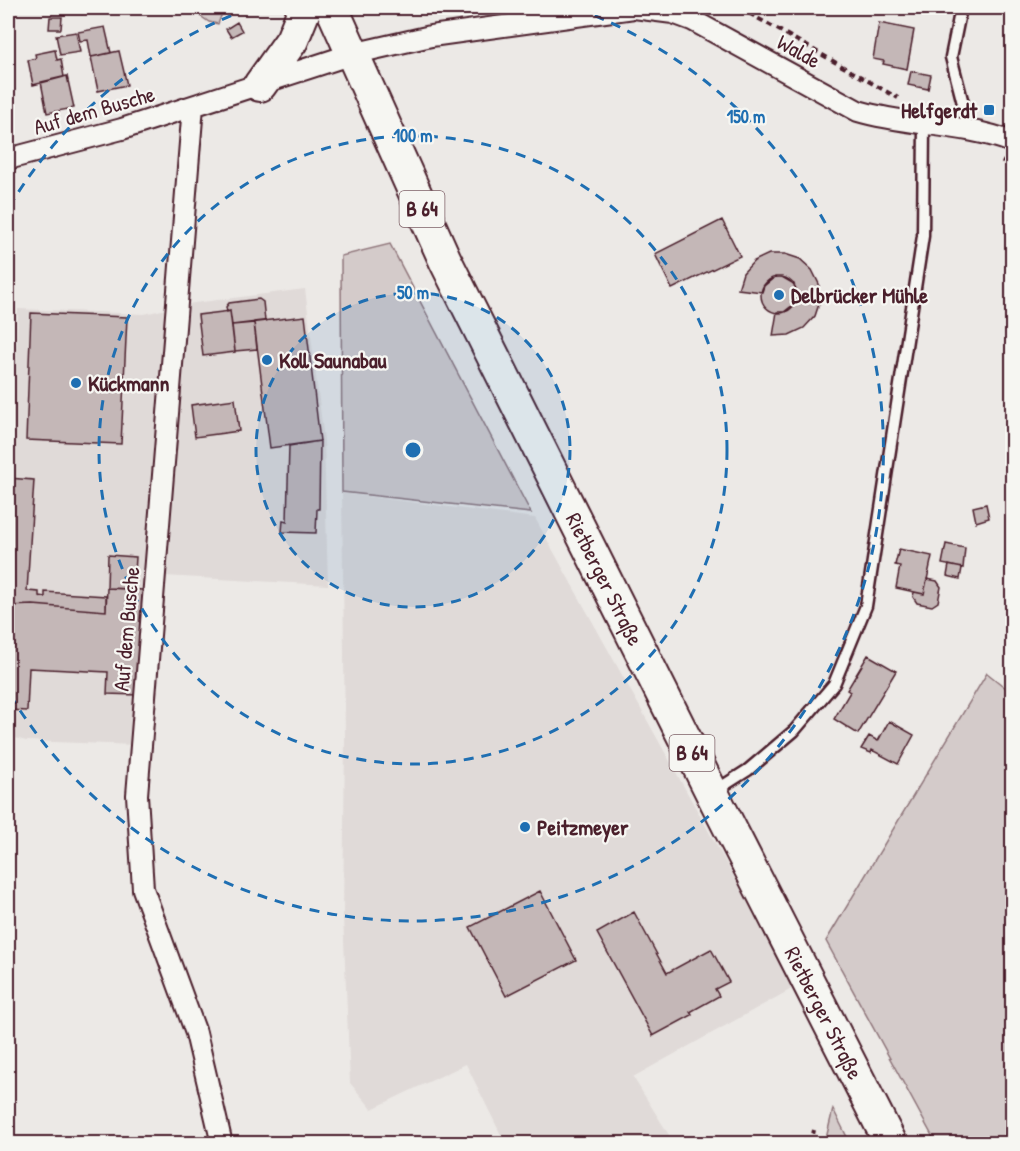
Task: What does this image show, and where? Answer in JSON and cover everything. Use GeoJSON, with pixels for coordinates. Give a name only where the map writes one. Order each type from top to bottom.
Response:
{"type":"FeatureCollection","features":[{"type":"Feature","properties":{"kind":"main road"},"geometry":{"type":"LineString","coordinates":[[260,85],[292,40],[305,8]]}},
{"type":"Feature","properties":{"kind":"main road","name":"Rietberger Straße"},"geometry":{"type":"LineString","coordinates":[[332,8],[446,260],[712,793],[891,1143]]}},
{"type":"Feature","properties":{"kind":"street","name":"Walde"},"geometry":{"type":"LineString","coordinates":[[352,54],[431,36],[634,8],[654,9],[673,13],[708,28],[858,111],[884,119],[966,130],[1012,142]]}},
{"type":"Feature","properties":{"kind":"street","name":"Auf dem Busche"},"geometry":{"type":"LineString","coordinates":[[8,159],[122,129],[352,54]]}},
{"type":"Feature","properties":{"kind":"street","name":"Auf dem Busche"},"geometry":{"type":"LineString","coordinates":[[193,106],[137,795],[143,889],[196,1033],[222,1143]]}},
{"type":"Feature","properties":{"kind":"lane"},"geometry":{"type":"LineString","coordinates":[[961,8],[951,57],[966,115],[966,130]]}},
{"type":"Feature","properties":{"kind":"lane"},"geometry":{"type":"LineString","coordinates":[[712,793],[748,770],[794,731],[834,684],[866,606],[922,236],[924,124]]}},
{"type":"Feature","properties":{"kind":"path"},"geometry":{"type":"LineString","coordinates":[[740,8],[905,102]]}},
{"type":"Feature","properties":{"kind":"path"},"geometry":{"type":"LineString","coordinates":[[810,1143],[814,1130]]}},
{"type":"Feature","properties":{"kind":"shaded area"},"geometry":{"type":"Polygon","coordinates":[[[189,8],[224,8],[218,24],[209,22],[189,8]]]}},
{"type":"Feature","properties":{"kind":"shaded area"},"geometry":{"type":"Polygon","coordinates":[[[390,244],[531,513],[342,492],[341,256],[390,244]]]}},
{"type":"Feature","properties":{"kind":"shaded area"},"geometry":{"type":"Polygon","coordinates":[[[305,289],[324,440],[328,585],[146,575],[136,745],[26,741],[8,736],[8,403],[15,391],[18,309],[144,314],[194,303],[305,289]]]}},
{"type":"Feature","properties":{"kind":"shaded area","name":"Peitzmeyer"},"geometry":{"type":"Polygon","coordinates":[[[342,493],[535,518],[795,987],[633,1077],[674,1143],[505,1143],[466,1064],[372,1109],[350,1083],[343,916],[345,737],[342,493]]]}},
{"type":"Feature","properties":{"kind":"shaded area"},"geometry":{"type":"Polygon","coordinates":[[[987,673],[1012,693],[1012,1143],[936,1143],[826,941],[987,673]]]}},
{"type":"Feature","properties":{"kind":"shaded area"},"geometry":{"type":"Polygon","coordinates":[[[833,1109],[850,1143],[825,1143],[833,1109]]]}},
{"type":"Feature","properties":{"kind":"building"},"geometry":{"type":"Polygon","coordinates":[[[79,8],[95,8],[82,14],[79,8]]]}},
{"type":"Feature","properties":{"kind":"building"},"geometry":{"type":"Polygon","coordinates":[[[50,17],[62,17],[61,29],[49,29],[50,17]]]}},
{"type":"Feature","properties":{"kind":"building"},"geometry":{"type":"Polygon","coordinates":[[[237,22],[242,31],[231,37],[226,29],[237,22]]]}},
{"type":"Feature","properties":{"kind":"building"},"geometry":{"type":"Polygon","coordinates":[[[879,23],[914,30],[907,69],[883,64],[884,61],[873,59],[879,23]]]}},
{"type":"Feature","properties":{"kind":"building"},"geometry":{"type":"Polygon","coordinates":[[[105,27],[111,53],[91,57],[88,40],[80,41],[78,32],[105,27]]]}},
{"type":"Feature","properties":{"kind":"building"},"geometry":{"type":"Polygon","coordinates":[[[76,32],[80,52],[60,55],[56,35],[76,32]]]}},
{"type":"Feature","properties":{"kind":"building"},"geometry":{"type":"Polygon","coordinates":[[[55,50],[57,60],[61,59],[64,77],[33,85],[28,60],[36,58],[35,54],[55,50]]]}},
{"type":"Feature","properties":{"kind":"building"},"geometry":{"type":"Polygon","coordinates":[[[119,51],[127,85],[98,91],[91,57],[119,51]]]}},
{"type":"Feature","properties":{"kind":"building"},"geometry":{"type":"Polygon","coordinates":[[[911,71],[931,75],[928,89],[908,85],[911,71]]]}},
{"type":"Feature","properties":{"kind":"building"},"geometry":{"type":"Polygon","coordinates":[[[67,76],[74,108],[47,113],[41,82],[67,76]]]}},
{"type":"Feature","properties":{"kind":"building"},"geometry":{"type":"Polygon","coordinates":[[[722,220],[740,256],[672,289],[655,254],[722,220]]]}},
{"type":"Feature","properties":{"kind":"building"},"geometry":{"type":"Polygon","coordinates":[[[769,254],[785,254],[800,259],[812,270],[819,284],[820,301],[815,316],[804,328],[789,335],[773,336],[777,312],[784,312],[794,304],[797,297],[794,284],[782,277],[775,277],[764,286],[762,292],[738,289],[743,273],[754,261],[769,254]]]}},
{"type":"Feature","properties":{"kind":"building","name":"Delbrücker Mühle"},"geometry":{"type":"Polygon","coordinates":[[[779,277],[791,283],[797,295],[791,307],[779,313],[767,307],[761,295],[767,283],[779,277]]]}},
{"type":"Feature","properties":{"kind":"building"},"geometry":{"type":"Polygon","coordinates":[[[259,299],[263,302],[265,321],[232,325],[230,311],[227,312],[226,307],[229,303],[259,299]]]}},
{"type":"Feature","properties":{"kind":"building"},"geometry":{"type":"Polygon","coordinates":[[[230,311],[235,352],[203,356],[198,315],[230,311]]]}},
{"type":"Feature","properties":{"kind":"building","name":"Kückmann"},"geometry":{"type":"Polygon","coordinates":[[[31,313],[127,317],[121,444],[26,440],[31,313]]]}},
{"type":"Feature","properties":{"kind":"building"},"geometry":{"type":"Polygon","coordinates":[[[305,316],[320,441],[270,448],[254,322],[305,316]]]}},
{"type":"Feature","properties":{"kind":"building"},"geometry":{"type":"Polygon","coordinates":[[[254,323],[257,349],[235,351],[232,325],[254,323]]]}},
{"type":"Feature","properties":{"kind":"building"},"geometry":{"type":"Polygon","coordinates":[[[235,399],[239,431],[195,437],[191,405],[235,399]]]}},
{"type":"Feature","properties":{"kind":"building"},"geometry":{"type":"Polygon","coordinates":[[[320,441],[319,509],[317,509],[316,533],[282,532],[283,520],[287,521],[289,446],[320,441]]]}},
{"type":"Feature","properties":{"kind":"building"},"geometry":{"type":"Polygon","coordinates":[[[8,478],[34,480],[27,591],[39,592],[39,596],[45,597],[45,592],[106,596],[106,611],[33,605],[8,606],[8,478]]]}},
{"type":"Feature","properties":{"kind":"building"},"geometry":{"type":"Polygon","coordinates":[[[986,504],[989,518],[976,522],[973,507],[986,504]]]}},
{"type":"Feature","properties":{"kind":"building"},"geometry":{"type":"Polygon","coordinates":[[[946,544],[965,548],[963,568],[942,564],[946,544]]]}},
{"type":"Feature","properties":{"kind":"building"},"geometry":{"type":"Polygon","coordinates":[[[899,549],[932,556],[924,594],[896,588],[900,566],[895,565],[899,549]]]}},
{"type":"Feature","properties":{"kind":"building"},"geometry":{"type":"Polygon","coordinates":[[[108,555],[136,557],[134,589],[107,588],[108,555]]]}},
{"type":"Feature","properties":{"kind":"building"},"geometry":{"type":"Polygon","coordinates":[[[949,565],[962,568],[960,579],[947,576],[949,565]]]}},
{"type":"Feature","properties":{"kind":"building"},"geometry":{"type":"Polygon","coordinates":[[[927,579],[937,581],[941,587],[938,602],[932,606],[917,603],[913,597],[914,592],[924,594],[927,579]]]}},
{"type":"Feature","properties":{"kind":"building"},"geometry":{"type":"Polygon","coordinates":[[[107,588],[143,590],[138,695],[107,694],[108,672],[29,668],[27,711],[8,710],[8,606],[33,605],[106,611],[107,588]]]}},
{"type":"Feature","properties":{"kind":"building"},"geometry":{"type":"Polygon","coordinates":[[[868,655],[896,671],[858,734],[834,719],[850,692],[847,690],[868,655]]]}},
{"type":"Feature","properties":{"kind":"building"},"geometry":{"type":"Polygon","coordinates":[[[889,721],[914,735],[898,764],[872,750],[871,753],[861,749],[869,736],[878,741],[889,721]]]}},
{"type":"Feature","properties":{"kind":"building"},"geometry":{"type":"Polygon","coordinates":[[[540,891],[576,960],[506,996],[470,927],[540,891]]]}},
{"type":"Feature","properties":{"kind":"building"},"geometry":{"type":"Polygon","coordinates":[[[634,912],[667,973],[711,949],[729,982],[715,989],[719,996],[690,1012],[692,1015],[653,1036],[597,933],[634,912]]]}},
{"type":"Feature","properties":{"kind":"place","name":"Helfgerdt"},"geometry":{"type":"Point","coordinates":[989,110]}},
{"type":"Feature","properties":{"kind":"place","name":"Delbrücker Mühle"},"geometry":{"type":"Point","coordinates":[779,295]}},
{"type":"Feature","properties":{"kind":"place","name":"Koll Saunabau"},"geometry":{"type":"Point","coordinates":[267,360]}},
{"type":"Feature","properties":{"kind":"place","name":"Kückmann"},"geometry":{"type":"Point","coordinates":[76,383]}},
{"type":"Feature","properties":{"kind":"place","name":"Peitzmeyer"},"geometry":{"type":"Point","coordinates":[525,827]}}]}
